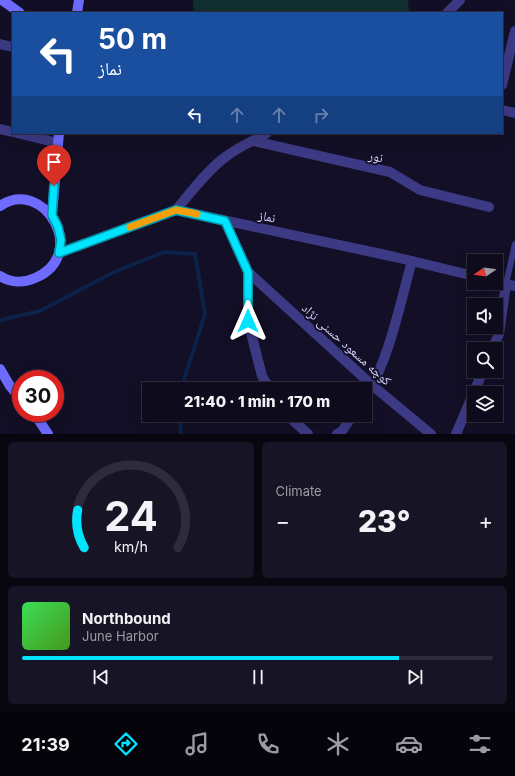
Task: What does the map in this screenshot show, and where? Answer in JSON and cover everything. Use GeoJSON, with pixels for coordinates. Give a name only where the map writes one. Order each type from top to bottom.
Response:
{"type":"FeatureCollection","features":[{"type":"Feature","properties":{"kind":"street"},"geometry":{"type":"LineString","coordinates":[[2,0],[19,12]]}},
{"type":"Feature","properties":{"kind":"street"},"geometry":{"type":"LineString","coordinates":[[77,12],[79,0]]}},
{"type":"Feature","properties":{"kind":"street"},"geometry":{"type":"LineString","coordinates":[[448,12],[460,0]]}},
{"type":"Feature","properties":{"kind":"street"},"geometry":{"type":"LineString","coordinates":[[503,81],[515,31]]}},
{"type":"Feature","properties":{"kind":"street"},"geometry":{"type":"LineString","coordinates":[[0,44],[12,48]]}},
{"type":"Feature","properties":{"kind":"street"},"geometry":{"type":"LineString","coordinates":[[503,110],[515,113]]}},
{"type":"Feature","properties":{"kind":"street"},"geometry":{"type":"LineString","coordinates":[[0,129],[12,132]]}},
{"type":"Feature","properties":{"kind":"street"},"geometry":{"type":"LineString","coordinates":[[24,134],[58,138],[52,215]]}},
{"type":"Feature","properties":{"kind":"street"},"geometry":{"type":"LineString","coordinates":[[59,253],[176,210],[201,180],[224,158],[266,134]]}},
{"type":"Feature","properties":{"kind":"street","name":"نور"},"geometry":{"type":"LineString","coordinates":[[253,141],[390,172],[420,190],[489,208]]}},
{"type":"Feature","properties":{"kind":"street"},"geometry":{"type":"LineString","coordinates":[[0,206],[16,200],[42,206],[52,215],[58,227],[61,240],[59,253],[53,265],[44,275],[31,280],[18,282],[2,280]]}},
{"type":"Feature","properties":{"kind":"street","name":"نماز"},"geometry":{"type":"LineString","coordinates":[[176,210],[467,274]]}},
{"type":"Feature","properties":{"kind":"street"},"geometry":{"type":"LineString","coordinates":[[225,221],[248,272],[248,321],[262,376],[266,382]]}},
{"type":"Feature","properties":{"kind":"street"},"geometry":{"type":"LineString","coordinates":[[373,386],[389,342],[412,261]]}},
{"type":"Feature","properties":{"kind":"street","name":"کوچه مسعود حسنی نژاد"},"geometry":{"type":"LineString","coordinates":[[248,272],[373,386],[431,434]]}},
{"type":"Feature","properties":{"kind":"street"},"geometry":{"type":"LineString","coordinates":[[495,342],[499,334],[511,285]]}},
{"type":"Feature","properties":{"kind":"street"},"geometry":{"type":"LineString","coordinates":[[0,369],[12,388]]}},
{"type":"Feature","properties":{"kind":"street"},"geometry":{"type":"LineString","coordinates":[[456,434],[480,378]]}},
{"type":"Feature","properties":{"kind":"street"},"geometry":{"type":"LineString","coordinates":[[40,422],[48,434]]}},
{"type":"Feature","properties":{"kind":"street"},"geometry":{"type":"LineString","coordinates":[[295,422],[308,434]]}},
{"type":"Feature","properties":{"kind":"street"},"geometry":{"type":"LineString","coordinates":[[337,434],[342,431],[348,422]]}},
{"type":"Feature","properties":{"kind":"lane"},"geometry":{"type":"LineString","coordinates":[[511,285],[515,244]]}},
{"type":"Feature","properties":{"kind":"green space"},"geometry":{"type":"Polygon","coordinates":[[[193,0],[408,0],[409,12],[194,12],[193,0]]]}},
{"type":"Feature","properties":{"kind":"waterway"},"geometry":{"type":"LineString","coordinates":[[0,320],[40,311],[112,273],[164,252],[195,254],[205,314],[183,382]]}},
{"type":"Feature","properties":{"kind":"waterway"},"geometry":{"type":"LineString","coordinates":[[180,422],[181,434]]}},
{"type":"Feature","properties":{"kind":"slow traffic"},"geometry":{"type":"LineString","coordinates":[[130,227],[176,210],[197,214]]}},
{"type":"Feature","properties":{"kind":"route"},"geometry":{"type":"LineString","coordinates":[[54,186],[52,215],[58,227],[61,240],[59,253],[176,210],[225,221],[248,272],[248,321]]}}]}
